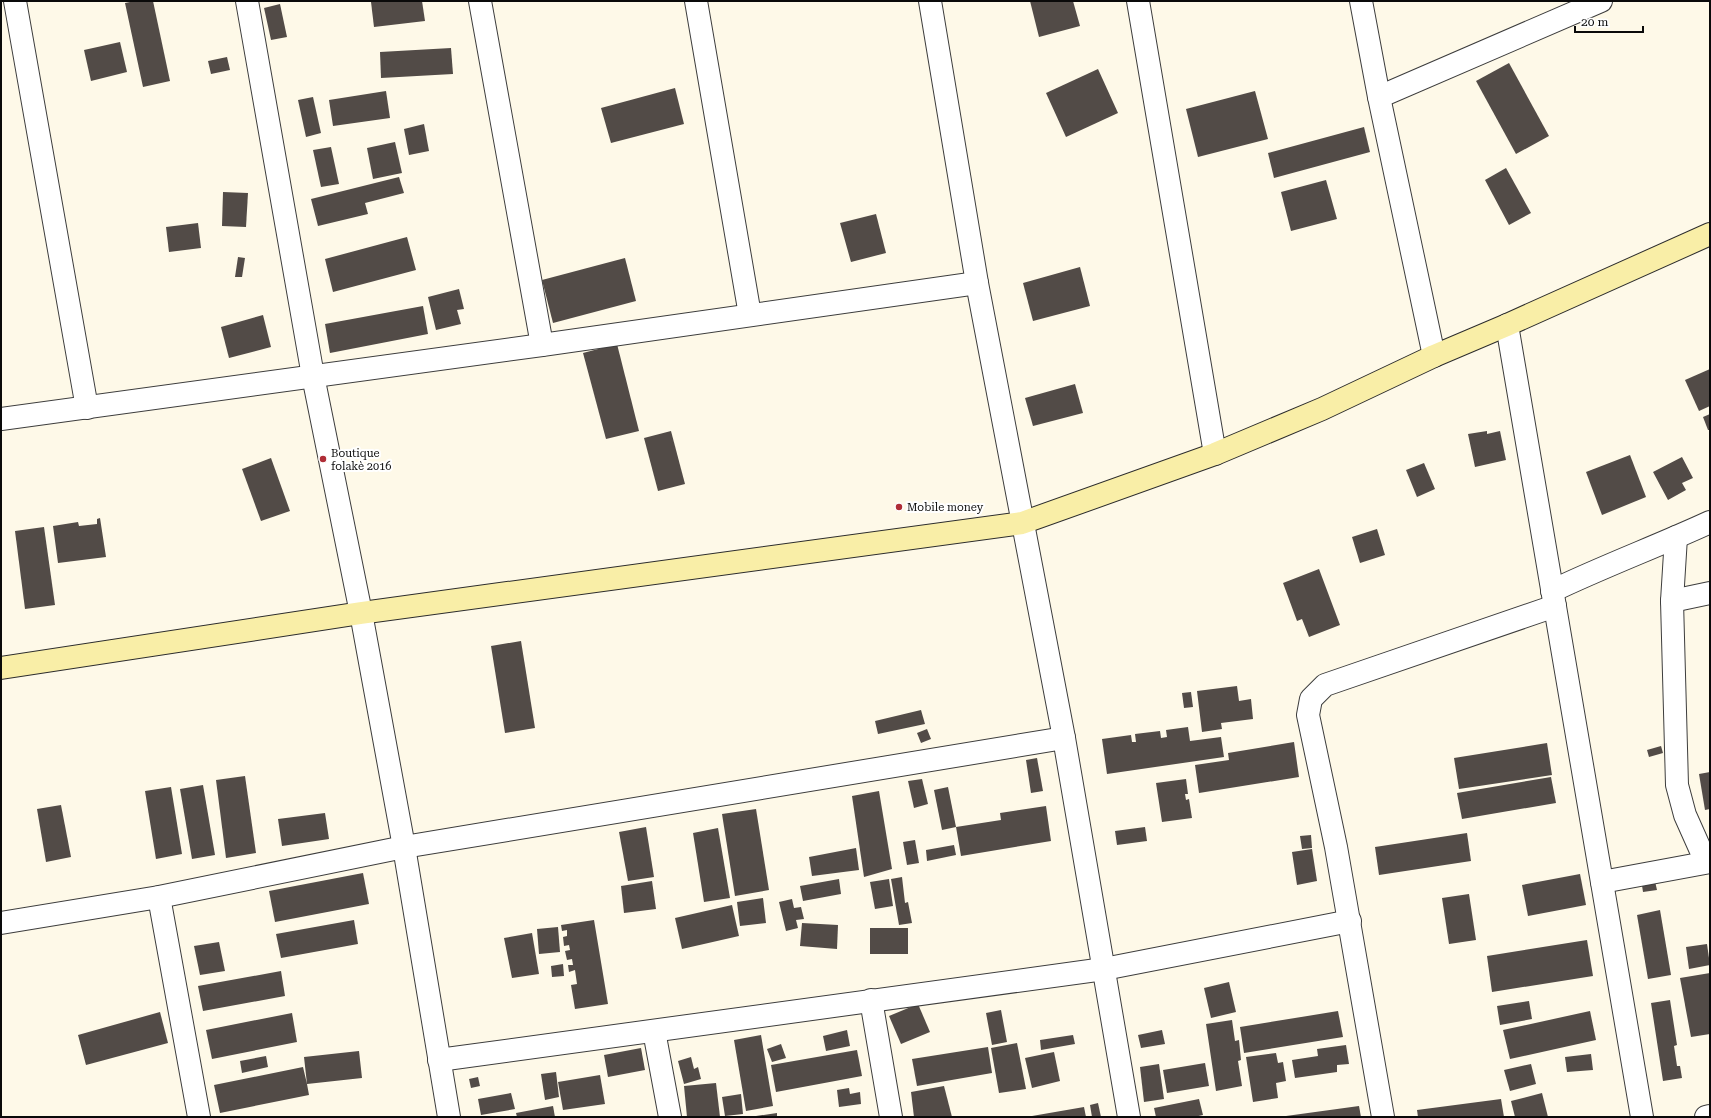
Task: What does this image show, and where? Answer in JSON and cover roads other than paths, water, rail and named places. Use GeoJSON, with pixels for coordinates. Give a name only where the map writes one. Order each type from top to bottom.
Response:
{"type":"FeatureCollection","features":[{"type":"Feature","properties":{"kind":"street"},"geometry":{"type":"LineString","coordinates":[[15,1],[87,408]]}},
{"type":"Feature","properties":{"kind":"street"},"geometry":{"type":"LineString","coordinates":[[247,1],[313,376],[361,613],[404,847],[449,1117]]}},
{"type":"Feature","properties":{"kind":"street"},"geometry":{"type":"LineString","coordinates":[[480,1],[542,345]]}},
{"type":"Feature","properties":{"kind":"street"},"geometry":{"type":"LineString","coordinates":[[696,1],[750,315]]}},
{"type":"Feature","properties":{"kind":"street"},"geometry":{"type":"LineString","coordinates":[[930,1],[977,283],[1064,738],[1129,1117]]}},
{"type":"Feature","properties":{"kind":"street"},"geometry":{"type":"LineString","coordinates":[[1138,1],[1215,454]]}},
{"type":"Feature","properties":{"kind":"street"},"geometry":{"type":"LineString","coordinates":[[1361,1],[1379,97],[1434,356]]}},
{"type":"Feature","properties":{"kind":"street"},"geometry":{"type":"LineString","coordinates":[[1379,97],[1565,9],[1602,1]]}},
{"type":"Feature","properties":{"kind":"street"},"geometry":{"type":"LineString","coordinates":[[1,668],[361,613],[1022,523],[1215,454],[1322,408],[1434,356],[1710,234]]}},
{"type":"Feature","properties":{"kind":"street"},"geometry":{"type":"LineString","coordinates":[[1,419],[542,345],[977,283]]}},
{"type":"Feature","properties":{"kind":"street"},"geometry":{"type":"LineString","coordinates":[[1506,325],[1642,1117]]}},
{"type":"Feature","properties":{"kind":"street"},"geometry":{"type":"LineString","coordinates":[[1383,1117],[1350,921],[1308,715],[1310,699],[1325,685],[1553,599],[1589,574],[1710,522]]}},
{"type":"Feature","properties":{"kind":"street"},"geometry":{"type":"LineString","coordinates":[[1602,882],[1708,862],[1685,815],[1677,785],[1672,601],[1676,537]]}},
{"type":"Feature","properties":{"kind":"street"},"geometry":{"type":"LineString","coordinates":[[1672,601],[1710,593]]}},
{"type":"Feature","properties":{"kind":"street"},"geometry":{"type":"LineString","coordinates":[[1,923],[159,897],[404,847],[1064,738]]}},
{"type":"Feature","properties":{"kind":"street"},"geometry":{"type":"LineString","coordinates":[[159,897],[198,1117]]}},
{"type":"Feature","properties":{"kind":"street"},"geometry":{"type":"LineString","coordinates":[[439,1060],[1104,968],[1350,921]]}},
{"type":"Feature","properties":{"kind":"street"},"geometry":{"type":"LineString","coordinates":[[871,1000],[892,1117]]}},
{"type":"Feature","properties":{"kind":"street"},"geometry":{"type":"LineString","coordinates":[[654,1030],[670,1117]]}},
{"type":"Feature","properties":{"kind":"street"},"geometry":{"type":"LineString","coordinates":[[1706,1117],[1710,1116]]}},
{"type":"Feature","properties":{"kind":"place","name":"Boutique folakè 2016"},"geometry":{"type":"Point","coordinates":[323,459]}},
{"type":"Feature","properties":{"kind":"place","name":"Mobile money"},"geometry":{"type":"Point","coordinates":[899,507]}}]}
